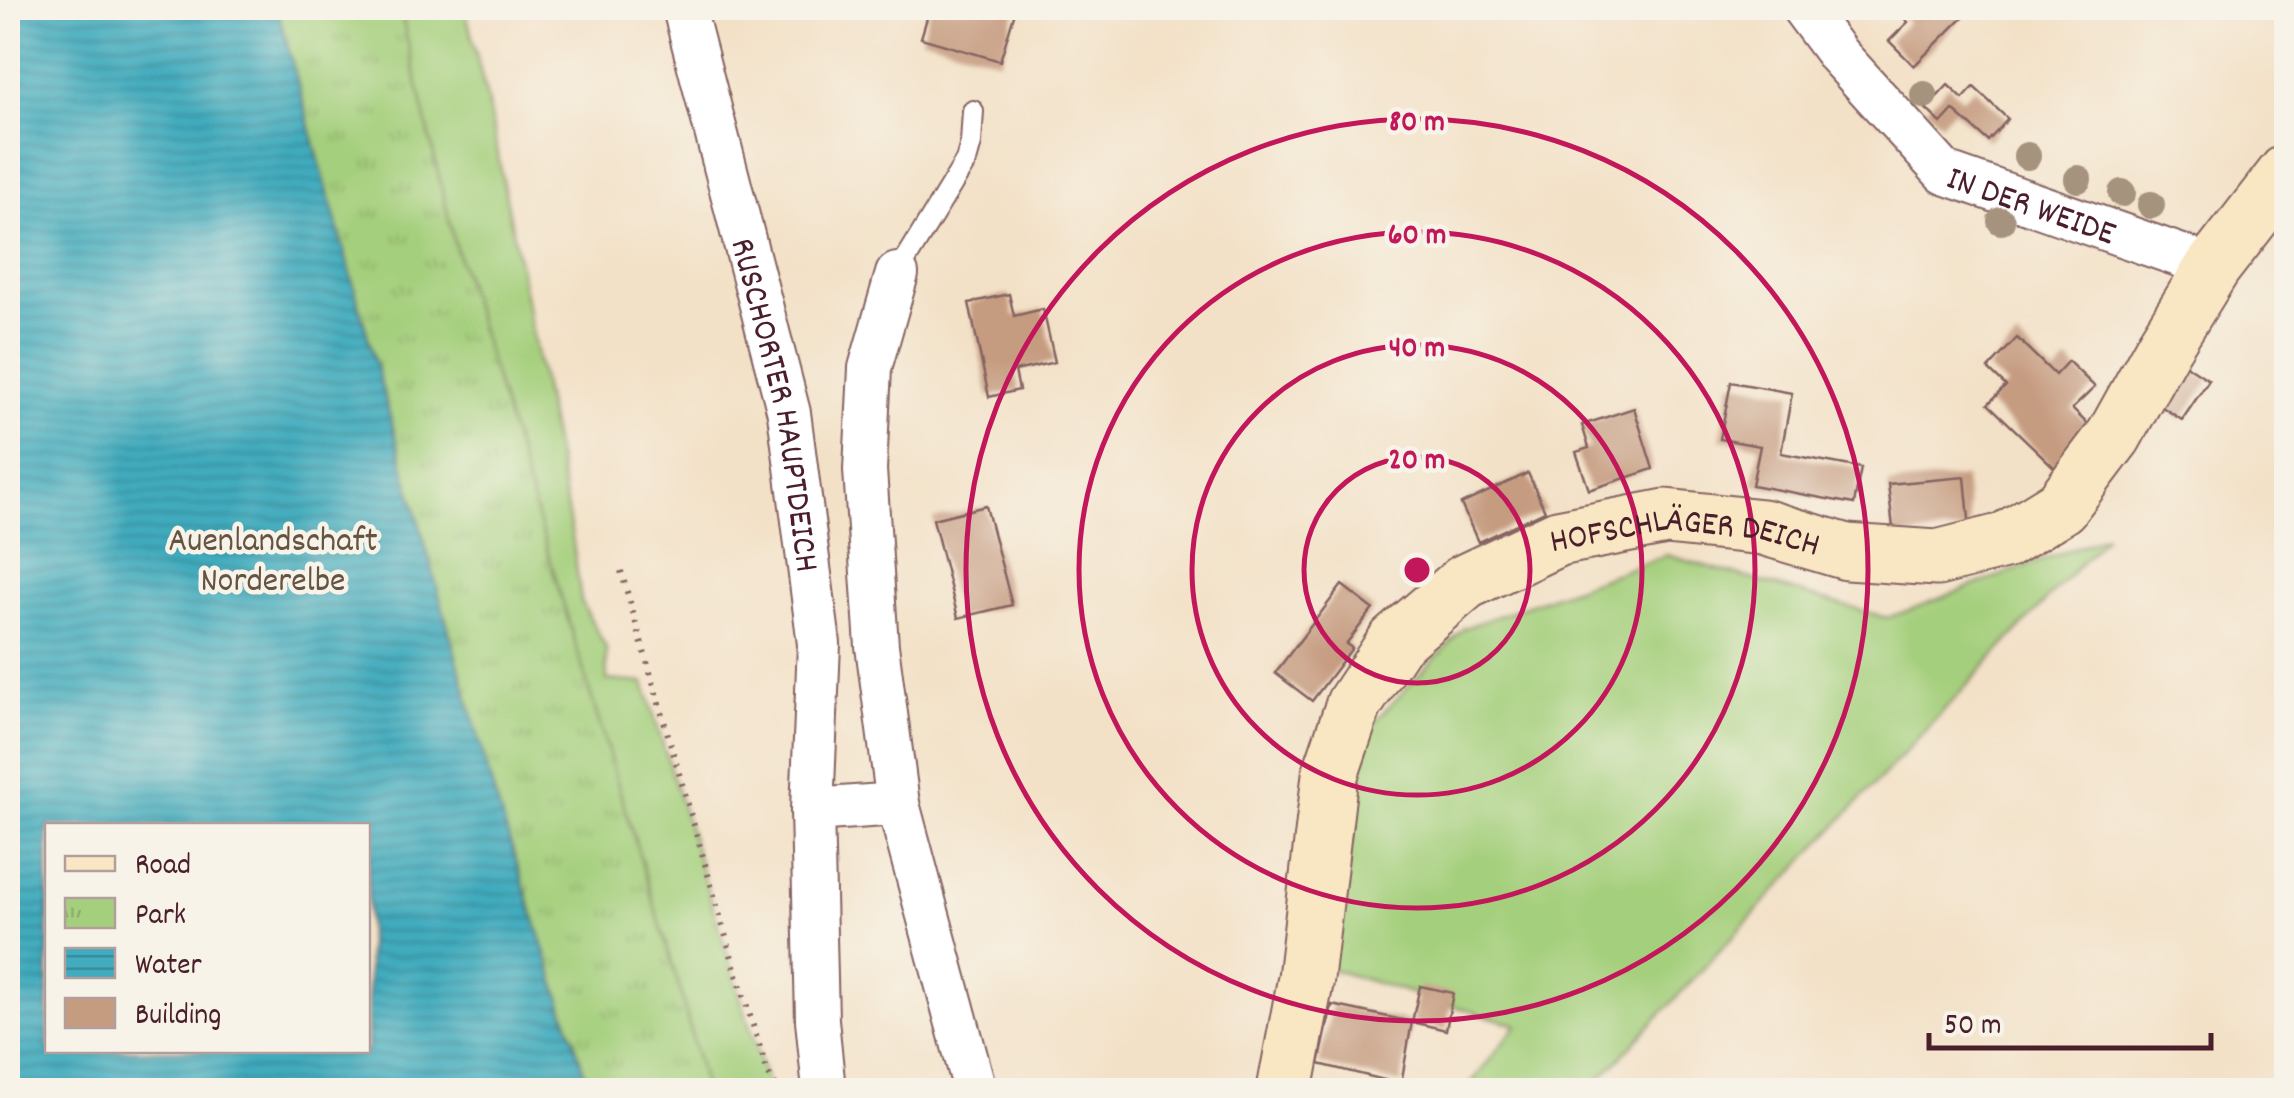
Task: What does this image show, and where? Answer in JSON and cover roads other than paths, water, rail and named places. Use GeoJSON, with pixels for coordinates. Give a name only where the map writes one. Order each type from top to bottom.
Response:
{"type":"FeatureCollection","features":[{"type":"Feature","properties":{"kind":"street","name":"RUSCHORTER HAUPTDEICH"},"geometry":{"type":"LineString","coordinates":[[684,8],[789,413],[819,644],[812,810],[817,1020],[824,1090]]}},
{"type":"Feature","properties":{"kind":"street","name":"IN DER WEIDE"},"geometry":{"type":"LineString","coordinates":[[1803,8],[1838,55],[1944,173],[2213,267]]}},
{"type":"Feature","properties":{"kind":"street","name":"HOFSCHLÄGER DEICH"},"geometry":{"type":"LineString","coordinates":[[1285,1090],[1306,978],[1330,775],[1354,704],[1395,642],[1465,582],[1558,538],[1666,518],[1763,528],[1865,554],[1937,558],[2004,541],[2061,506],[2072,492],[2114,436],[2213,267],[2286,174]]}},
{"type":"Feature","properties":{"kind":"street","name":"RUSCHORTER HAUPTDEICH"},"geometry":{"type":"LineString","coordinates":[[897,274],[870,368],[865,470],[877,646],[898,804],[975,1090]]}},
{"type":"Feature","properties":{"kind":"street"},"geometry":{"type":"LineString","coordinates":[[812,810],[898,804]]}},
{"type":"Feature","properties":{"kind":"lane"},"geometry":{"type":"LineString","coordinates":[[897,274],[966,161],[973,110]]}},
{"type":"Feature","properties":{"kind":"water","name":"Auenlandschaft Norderelbe"},"geometry":{"type":"Polygon","coordinates":[[[8,8],[277,8],[494,793],[590,1090],[8,1090],[8,8]]]}}]}
